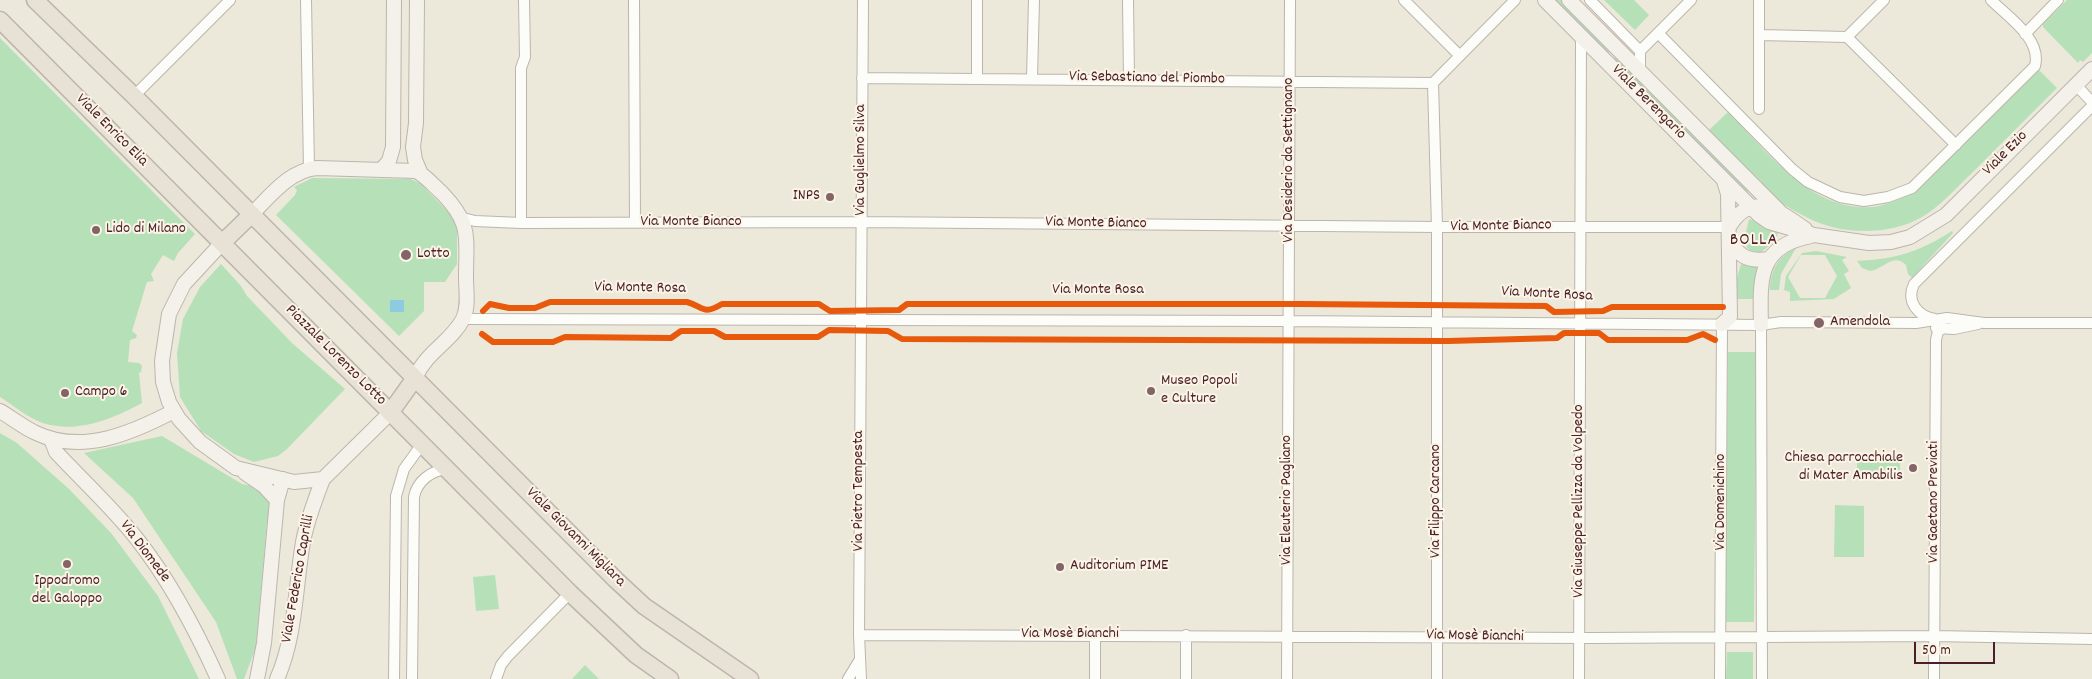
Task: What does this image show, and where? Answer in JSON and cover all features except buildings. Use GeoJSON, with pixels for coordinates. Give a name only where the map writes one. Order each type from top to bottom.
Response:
{"type":"FeatureCollection","features":[{"type":"Feature","properties":{"kind":"main road"},"geometry":{"type":"LineString","coordinates":[[35,0],[134,96],[415,378],[390,412],[622,643],[670,679]]}},
{"type":"Feature","properties":{"kind":"main road","name":"Viale Enrico Elia"},"geometry":{"type":"LineString","coordinates":[[0,20],[222,243]]}},
{"type":"Feature","properties":{"kind":"main road"},"geometry":{"type":"LineString","coordinates":[[222,243],[252,214]]}},
{"type":"Feature","properties":{"kind":"main road","name":"Piazzale Lorenzo Lotto"},"geometry":{"type":"LineString","coordinates":[[222,243],[390,412]]}},
{"type":"Feature","properties":{"kind":"main road","name":"Viale Giovanni Migliara"},"geometry":{"type":"LineString","coordinates":[[415,378],[637,600],[750,679]]}},
{"type":"Feature","properties":{"kind":"street"},"geometry":{"type":"LineString","coordinates":[[134,96],[230,0]]}},
{"type":"Feature","properties":{"kind":"street"},"geometry":{"type":"LineString","coordinates":[[306,0],[309,169]]}},
{"type":"Feature","properties":{"kind":"street"},"geometry":{"type":"LineString","coordinates":[[382,169],[389,161],[393,147],[394,0]]}},
{"type":"Feature","properties":{"kind":"street"},"geometry":{"type":"LineString","coordinates":[[415,378],[422,363],[455,330],[463,319],[466,305],[466,242],[463,218],[454,206],[421,174],[415,160],[413,147],[416,123],[417,0]]}},
{"type":"Feature","properties":{"kind":"street"},"geometry":{"type":"LineString","coordinates":[[521,223],[521,68],[525,57],[524,0]]}},
{"type":"Feature","properties":{"kind":"street"},"geometry":{"type":"LineString","coordinates":[[634,0],[635,223]]}},
{"type":"Feature","properties":{"kind":"street","name":"Via Guglielmo Silva"},"geometry":{"type":"LineString","coordinates":[[861,320],[863,0]]}},
{"type":"Feature","properties":{"kind":"street"},"geometry":{"type":"LineString","coordinates":[[977,0],[977,78]]}},
{"type":"Feature","properties":{"kind":"street"},"geometry":{"type":"LineString","coordinates":[[1032,78],[1034,0]]}},
{"type":"Feature","properties":{"kind":"street"},"geometry":{"type":"LineString","coordinates":[[1128,0],[1129,80]]}},
{"type":"Feature","properties":{"kind":"street","name":"Via Desiderio da Settignano"},"geometry":{"type":"LineString","coordinates":[[1289,321],[1290,0]]}},
{"type":"Feature","properties":{"kind":"street"},"geometry":{"type":"LineString","coordinates":[[1404,0],[1459,55]]}},
{"type":"Feature","properties":{"kind":"street"},"geometry":{"type":"LineString","coordinates":[[1433,83],[1514,0]]}},
{"type":"Feature","properties":{"kind":"street","name":"Viale Berengario"},"geometry":{"type":"LineString","coordinates":[[1545,0],[1751,207]]}},
{"type":"Feature","properties":{"kind":"street","name":"Viale Berengario"},"geometry":{"type":"LineString","coordinates":[[1569,0],[1786,219]]}},
{"type":"Feature","properties":{"kind":"street","name":"Viale Berengario"},"geometry":{"type":"LineString","coordinates":[[1590,0],[1640,51],[1640,70]]}},
{"type":"Feature","properties":{"kind":"street"},"geometry":{"type":"LineString","coordinates":[[1640,51],[1691,0]]}},
{"type":"Feature","properties":{"kind":"street"},"geometry":{"type":"LineString","coordinates":[[1759,0],[1759,109]]}},
{"type":"Feature","properties":{"kind":"street"},"geometry":{"type":"LineString","coordinates":[[1847,37],[1884,0]]}},
{"type":"Feature","properties":{"kind":"street"},"geometry":{"type":"LineString","coordinates":[[1658,33],[1792,169],[1808,182],[1840,197],[1864,201],[1888,197],[1912,188],[2035,66],[2036,49],[2025,34],[1991,0]]}},
{"type":"Feature","properties":{"kind":"street"},"geometry":{"type":"LineString","coordinates":[[2025,34],[2058,0]]}},
{"type":"Feature","properties":{"kind":"street"},"geometry":{"type":"LineString","coordinates":[[1760,35],[1847,37],[1956,146]]}},
{"type":"Feature","properties":{"kind":"street","name":"Via Giuseppe Pellizza da Volpedo"},"geometry":{"type":"LineString","coordinates":[[1579,679],[1581,36]]}},
{"type":"Feature","properties":{"kind":"street"},"geometry":{"type":"LineString","coordinates":[[2076,85],[2092,69]]}},
{"type":"Feature","properties":{"kind":"street","name":"Via Sebastiano del Piombo"},"geometry":{"type":"LineString","coordinates":[[862,78],[1433,83]]}},
{"type":"Feature","properties":{"kind":"street","name":"Via Filippo Carcano"},"geometry":{"type":"LineString","coordinates":[[1433,83],[1437,228],[1437,679]]}},
{"type":"Feature","properties":{"kind":"street","name":"Viale Ezio"},"geometry":{"type":"LineString","coordinates":[[1814,235],[1868,244],[1890,242],[1916,234],[1946,215],[2076,85],[2092,104],[1912,287],[1910,297],[1914,307],[1924,316],[1936,319]]}},
{"type":"Feature","properties":{"kind":"street"},"geometry":{"type":"LineString","coordinates":[[252,214],[289,179],[309,169],[409,170],[421,174]]}},
{"type":"Feature","properties":{"kind":"street"},"geometry":{"type":"LineString","coordinates":[[1721,176],[1728,189],[1730,318],[1722,324]]}},
{"type":"Feature","properties":{"kind":"street"},"geometry":{"type":"LineString","coordinates":[[1729,234],[1741,212],[1751,207],[1764,206],[1814,235]]}},
{"type":"Feature","properties":{"kind":"street","name":"Via Monte Bianco"},"geometry":{"type":"LineString","coordinates":[[463,218],[475,221],[521,223],[862,222],[1437,228],[1581,226],[1729,234]]}},
{"type":"Feature","properties":{"kind":"street"},"geometry":{"type":"LineString","coordinates":[[1782,246],[1786,219]]}},
{"type":"Feature","properties":{"kind":"street"},"geometry":{"type":"LineString","coordinates":[[1729,234],[1736,251],[1745,258],[1756,261],[1769,259]]}},
{"type":"Feature","properties":{"kind":"street"},"geometry":{"type":"LineString","coordinates":[[1762,679],[1761,277],[1769,259],[1782,246],[1796,239],[1814,235]]}},
{"type":"Feature","properties":{"kind":"street"},"geometry":{"type":"LineString","coordinates":[[222,243],[184,284],[169,314],[162,350],[162,371],[166,392],[174,411],[200,442],[264,486],[277,500]]}},
{"type":"Feature","properties":{"kind":"street"},"geometry":{"type":"LineString","coordinates":[[1916,323],[1954,318],[1984,323]]}},
{"type":"Feature","properties":{"kind":"street","name":"Via Monte Rosa"},"geometry":{"type":"LineString","coordinates":[[463,319],[1289,321],[1437,324],[1761,325],[1781,322],[1916,323]]}},
{"type":"Feature","properties":{"kind":"street","name":"Via Pietro Tempesta"},"geometry":{"type":"LineString","coordinates":[[861,320],[859,635],[861,679]]}},
{"type":"Feature","properties":{"kind":"street","name":"Via Eleuterio Pagliano"},"geometry":{"type":"LineString","coordinates":[[1287,679],[1289,321]]}},
{"type":"Feature","properties":{"kind":"street"},"geometry":{"type":"LineString","coordinates":[[1916,323],[1942,329],[1984,323],[2092,323]]}},
{"type":"Feature","properties":{"kind":"street","name":"Via Domenichino"},"geometry":{"type":"LineString","coordinates":[[1720,679],[1722,324]]}},
{"type":"Feature","properties":{"kind":"street","name":"Via Gaetano Previati"},"geometry":{"type":"LineString","coordinates":[[1934,679],[1936,340],[1938,331],[1942,329]]}},
{"type":"Feature","properties":{"kind":"street"},"geometry":{"type":"LineString","coordinates":[[0,410],[35,433],[51,439],[92,441],[113,438],[174,411]]}},
{"type":"Feature","properties":{"kind":"street","name":"Piazzale Lorenzo Lotto"},"geometry":{"type":"LineString","coordinates":[[324,479],[390,412]]}},
{"type":"Feature","properties":{"kind":"street","name":"Via Diomede"},"geometry":{"type":"LineString","coordinates":[[51,439],[56,452],[124,523],[160,571],[182,605],[218,679]]}},
{"type":"Feature","properties":{"kind":"street"},"geometry":{"type":"LineString","coordinates":[[394,679],[396,496],[404,469],[422,444]]}},
{"type":"Feature","properties":{"kind":"street"},"geometry":{"type":"LineString","coordinates":[[236,468],[294,482],[324,479]]}},
{"type":"Feature","properties":{"kind":"street"},"geometry":{"type":"LineString","coordinates":[[412,679],[414,497],[418,485],[425,477],[438,470],[446,469]]}},
{"type":"Feature","properties":{"kind":"street","name":"Viale Federico Caprilli"},"geometry":{"type":"LineString","coordinates":[[277,679],[291,636],[303,542],[310,512],[324,479]]}},
{"type":"Feature","properties":{"kind":"street","name":"Viale Federico Caprilli"},"geometry":{"type":"LineString","coordinates":[[256,678],[264,643],[277,500],[283,480]]}},
{"type":"Feature","properties":{"kind":"street"},"geometry":{"type":"LineString","coordinates":[[496,679],[501,666],[508,656],[570,593]]}},
{"type":"Feature","properties":{"kind":"street","name":"Via Mosè Bianchi"},"geometry":{"type":"LineString","coordinates":[[859,635],[1579,638],[1934,636],[2092,639]]}},
{"type":"Feature","properties":{"kind":"street"},"geometry":{"type":"LineString","coordinates":[[1095,636],[1096,679]]}},
{"type":"Feature","properties":{"kind":"street"},"geometry":{"type":"LineString","coordinates":[[1186,636],[1186,679]]}},
{"type":"Feature","properties":{"kind":"street"},"geometry":{"type":"LineString","coordinates":[[848,679],[859,661]]}},
{"type":"Feature","properties":{"kind":"green space"},"geometry":{"type":"Polygon","coordinates":[[[1553,0],[1561,0],[1611,50],[1607,54],[1553,0]]]}},
{"type":"Feature","properties":{"kind":"green space"},"geometry":{"type":"Polygon","coordinates":[[[1604,0],[1634,0],[1649,15],[1635,30],[1604,0]]]}},
{"type":"Feature","properties":{"kind":"green space"},"geometry":{"type":"Polygon","coordinates":[[[2067,0],[2092,0],[2092,53],[2083,62],[2080,60],[2078,63],[2043,27],[2043,24],[2067,0]]]}},
{"type":"Feature","properties":{"kind":"green space","name":"Lido di Milano"},"geometry":{"type":"Polygon","coordinates":[[[0,38],[195,234],[178,253],[174,261],[163,255],[151,274],[154,281],[147,282],[132,331],[137,335],[136,338],[130,340],[128,362],[139,363],[142,366],[139,373],[142,403],[107,419],[81,426],[56,426],[37,421],[0,397],[0,38]]]}},
{"type":"Feature","properties":{"kind":"green space"},"geometry":{"type":"Polygon","coordinates":[[[1616,56],[1749,190],[1746,193],[1613,60],[1616,56]]]}},
{"type":"Feature","properties":{"kind":"green space"},"geometry":{"type":"Polygon","coordinates":[[[2038,69],[2057,88],[1943,201],[1922,217],[1895,228],[1865,231],[1850,230],[1821,224],[1808,218],[1788,207],[1769,193],[1761,181],[1708,131],[1728,112],[1787,172],[1821,196],[1840,204],[1875,207],[1915,192],[2038,69]]]}},
{"type":"Feature","properties":{"kind":"green space"},"geometry":{"type":"Polygon","coordinates":[[[312,178],[411,179],[421,184],[454,218],[457,230],[457,264],[445,282],[424,282],[424,311],[399,336],[276,215],[295,195],[297,190],[294,187],[312,178]]]}},
{"type":"Feature","properties":{"kind":"green space"},"geometry":{"type":"Polygon","coordinates":[[[1749,219],[1779,231],[1775,241],[1760,253],[1753,252],[1746,246],[1745,236],[1749,219]]]}},
{"type":"Feature","properties":{"kind":"green space"},"geometry":{"type":"Polygon","coordinates":[[[1952,231],[1953,233],[1912,278],[1908,274],[1906,265],[1901,261],[1888,262],[1870,271],[1862,268],[1857,261],[1907,253],[1929,244],[1952,231]]]}},
{"type":"Feature","properties":{"kind":"green space"},"geometry":{"type":"Polygon","coordinates":[[[1796,248],[1781,274],[1779,290],[1770,290],[1773,270],[1776,265],[1784,255],[1796,248]]]}},
{"type":"Feature","properties":{"kind":"green space"},"geometry":{"type":"Polygon","coordinates":[[[1816,251],[1847,257],[1842,260],[1849,271],[1844,274],[1851,288],[1834,299],[1790,301],[1790,292],[1784,290],[1786,276],[1802,253],[1816,251]],[[1801,255],[1788,277],[1800,298],[1825,298],[1837,276],[1825,255],[1801,255]]]}},
{"type":"Feature","properties":{"kind":"green space"},"geometry":{"type":"Polygon","coordinates":[[[221,264],[241,286],[247,296],[292,343],[345,389],[287,449],[278,456],[254,462],[234,454],[201,431],[180,397],[177,353],[183,319],[200,287],[221,264]]]}},
{"type":"Feature","properties":{"kind":"green space"},"geometry":{"type":"Polygon","coordinates":[[[1741,264],[1757,267],[1755,299],[1735,299],[1737,278],[1741,264]]]}},
{"type":"Feature","properties":{"kind":"green space"},"geometry":{"type":"Polygon","coordinates":[[[1728,352],[1757,352],[1754,622],[1725,622],[1728,352]]]}},
{"type":"Feature","properties":{"kind":"green space","name":"Ippodromo del Galoppo"},"geometry":{"type":"Polygon","coordinates":[[[0,433],[17,443],[69,489],[111,533],[158,596],[199,679],[0,679],[0,433]]]}},
{"type":"Feature","properties":{"kind":"green space"},"geometry":{"type":"Polygon","coordinates":[[[162,436],[242,484],[275,490],[267,522],[256,647],[244,679],[237,679],[216,622],[133,498],[84,453],[162,436]]]}},
{"type":"Feature","properties":{"kind":"green space"},"geometry":{"type":"Polygon","coordinates":[[[1857,457],[1900,457],[1900,480],[1857,480],[1857,457]]]}},
{"type":"Feature","properties":{"kind":"green space"},"geometry":{"type":"Polygon","coordinates":[[[1835,505],[1864,506],[1864,557],[1834,557],[1835,505]]]}},
{"type":"Feature","properties":{"kind":"green space"},"geometry":{"type":"Polygon","coordinates":[[[495,575],[499,609],[476,611],[473,577],[495,575]]]}},
{"type":"Feature","properties":{"kind":"green space"},"geometry":{"type":"Polygon","coordinates":[[[1727,652],[1753,652],[1753,679],[1726,679],[1727,652]]]}},
{"type":"Feature","properties":{"kind":"green space"},"geometry":{"type":"Polygon","coordinates":[[[585,665],[599,679],[572,679],[585,665]]]}},
{"type":"Feature","properties":{"kind":"water"},"geometry":{"type":"Polygon","coordinates":[[[390,300],[404,300],[404,312],[390,312],[390,300]]]}},
{"type":"Feature","properties":{"kind":"cycle path"},"geometry":{"type":"LineString","coordinates":[[483,311],[490,304],[509,308],[535,308],[550,302],[687,302],[706,310],[722,304],[819,304],[830,311],[899,310],[907,304],[1546,306],[1554,312],[1603,311],[1612,307],[1723,307]]}},
{"type":"Feature","properties":{"kind":"cycle path"},"geometry":{"type":"LineString","coordinates":[[482,334],[493,342],[553,342],[565,337],[671,338],[681,331],[714,331],[725,337],[818,337],[829,330],[888,331],[902,339],[1448,341],[1557,338],[1564,333],[1599,333],[1608,340],[1687,340],[1703,334],[1715,340]]}},
{"type":"Feature","properties":{"kind":"place","name":"INPS"},"geometry":{"type":"Point","coordinates":[830,197]}},
{"type":"Feature","properties":{"kind":"place","name":"Lido di Milano"},"geometry":{"type":"Point","coordinates":[96,230]}},
{"type":"Feature","properties":{"kind":"place","name":"Lotto"},"geometry":{"type":"Point","coordinates":[406,255]}},
{"type":"Feature","properties":{"kind":"place","name":"Amendola"},"geometry":{"type":"Point","coordinates":[1819,323]}},
{"type":"Feature","properties":{"kind":"place","name":"Museo Popoli e Culture"},"geometry":{"type":"Point","coordinates":[1151,391]}},
{"type":"Feature","properties":{"kind":"place","name":"Campo 6"},"geometry":{"type":"Point","coordinates":[65,393]}},
{"type":"Feature","properties":{"kind":"place","name":"Chiesa parrocchiale di Mater Amabilis"},"geometry":{"type":"Point","coordinates":[1913,468]}},
{"type":"Feature","properties":{"kind":"place","name":"Ippodromo del Galoppo"},"geometry":{"type":"Point","coordinates":[67,564]}},
{"type":"Feature","properties":{"kind":"place","name":"Auditorium PIME"},"geometry":{"type":"Point","coordinates":[1060,567]}},
{"type":"Feature","properties":{"kind":"district","name":"BOLLA"},"geometry":{"type":"Point","coordinates":[1754,242]}}]}
